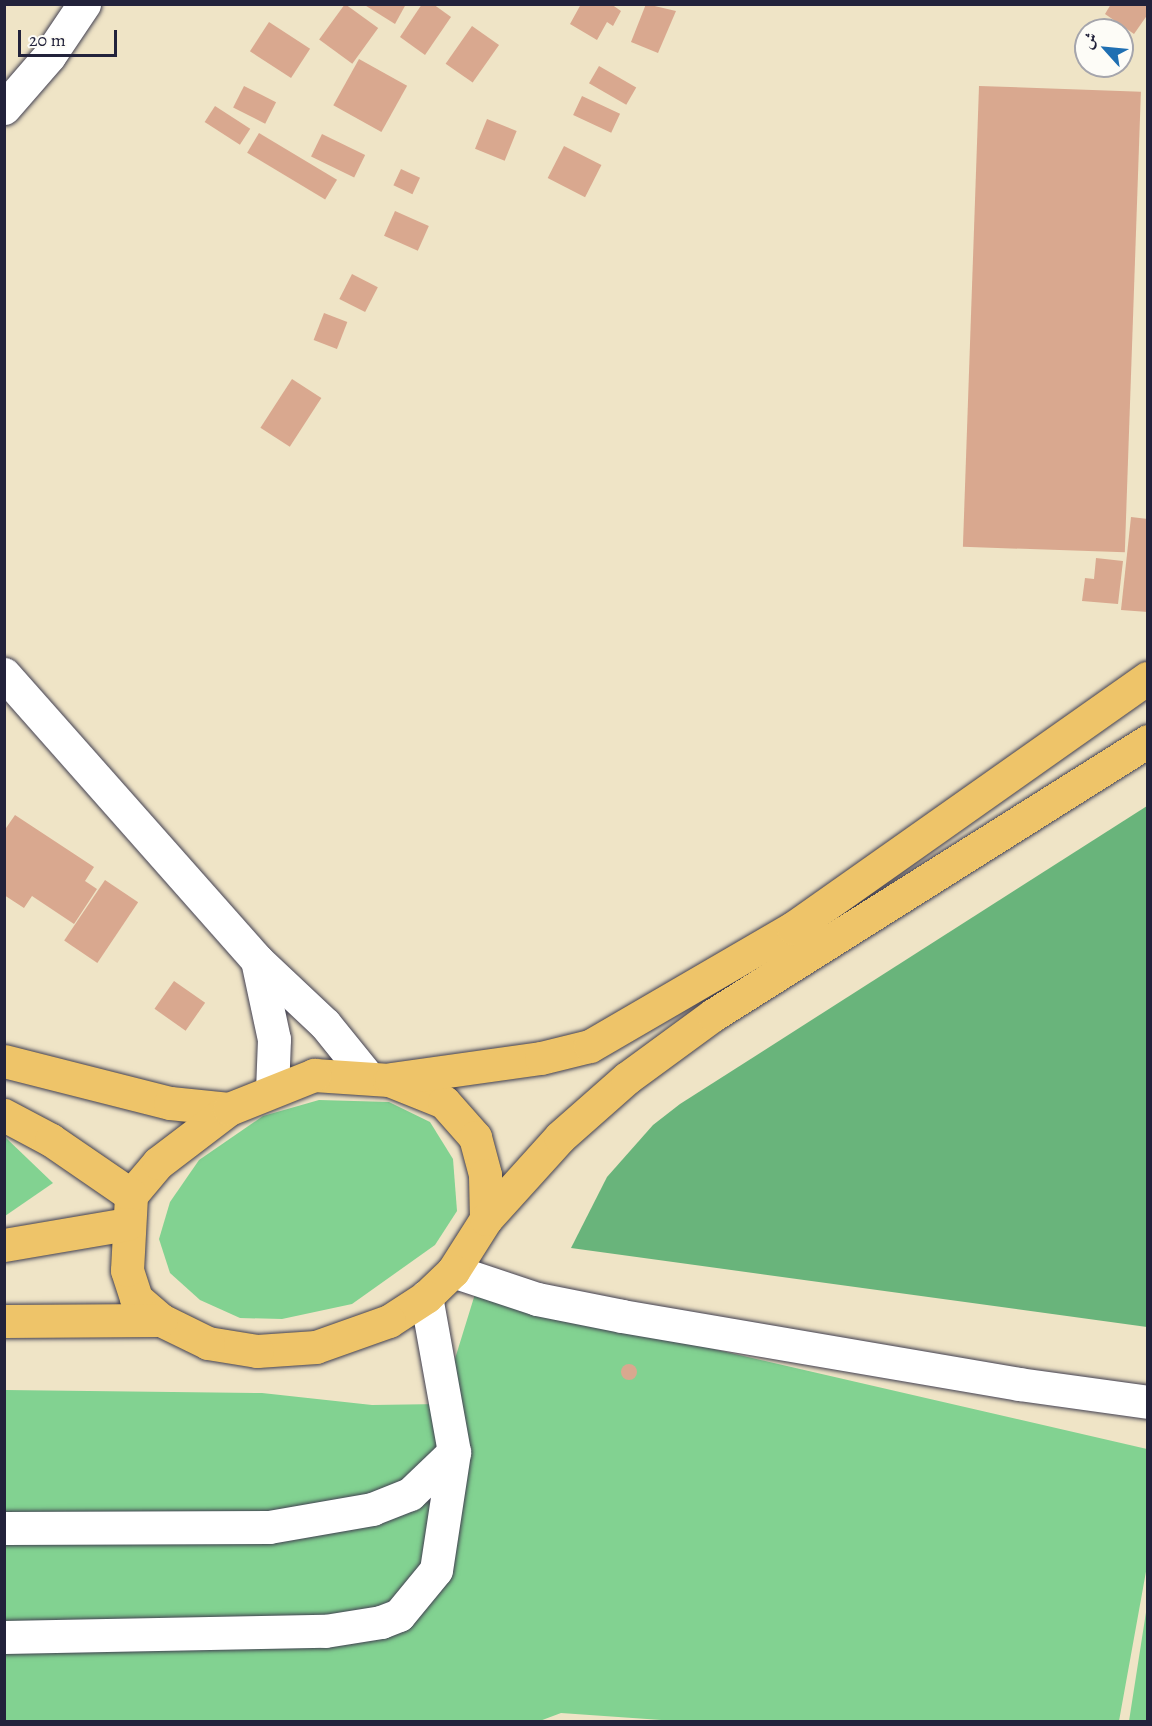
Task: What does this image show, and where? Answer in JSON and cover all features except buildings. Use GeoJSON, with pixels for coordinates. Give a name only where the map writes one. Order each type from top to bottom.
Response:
{"type":"FeatureCollection","features":[{"type":"Feature","properties":{"kind":"main road"},"geometry":{"type":"LineString","coordinates":[[1148,678],[793,928],[590,1046],[541,1058],[378,1078],[314,1075],[229,1109],[158,1163],[129,1209],[127,1270],[136,1298],[161,1320],[208,1343],[256,1352],[316,1347],[389,1321],[426,1297],[453,1271],[486,1219],[560,1137],[627,1078],[713,1015],[1148,741]]}},
{"type":"Feature","properties":{"kind":"main road"},"geometry":{"type":"LineString","coordinates":[[4,1061],[170,1104],[229,1109]]}},
{"type":"Feature","properties":{"kind":"main road"},"geometry":{"type":"LineString","coordinates":[[378,1078],[444,1102],[475,1137],[485,1174],[486,1219]]}},
{"type":"Feature","properties":{"kind":"main road"},"geometry":{"type":"LineString","coordinates":[[4,1114],[51,1140],[129,1209]]}},
{"type":"Feature","properties":{"kind":"main road"},"geometry":{"type":"LineString","coordinates":[[4,1245],[129,1209]]}},
{"type":"Feature","properties":{"kind":"main road"},"geometry":{"type":"LineString","coordinates":[[4,1320],[161,1320]]}},
{"type":"Feature","properties":{"kind":"street"},"geometry":{"type":"LineString","coordinates":[[4,108],[49,56],[84,4]]}},
{"type":"Feature","properties":{"kind":"street"},"geometry":{"type":"LineString","coordinates":[[4,674],[257,960],[378,1078]]}},
{"type":"Feature","properties":{"kind":"street"},"geometry":{"type":"LineString","coordinates":[[257,960],[274,1039],[272,1090]]}},
{"type":"Feature","properties":{"kind":"street"},"geometry":{"type":"LineString","coordinates":[[453,1271],[537,1299],[622,1316],[1019,1384],[1148,1402]]}},
{"type":"Feature","properties":{"kind":"street"},"geometry":{"type":"LineString","coordinates":[[4,1637],[325,1631],[381,1622],[399,1615],[436,1570],[454,1452],[426,1297]]}},
{"type":"Feature","properties":{"kind":"street"},"geometry":{"type":"LineString","coordinates":[[4,1528],[269,1527],[372,1509],[411,1494],[454,1452]]}},
{"type":"Feature","properties":{"kind":"green space"},"geometry":{"type":"Polygon","coordinates":[[[1147,806],[1147,1327],[571,1248],[607,1177],[653,1125],[680,1104],[1147,806]]]}},
{"type":"Feature","properties":{"kind":"green space"},"geometry":{"type":"Polygon","coordinates":[[[319,1100],[389,1102],[430,1122],[453,1159],[457,1211],[435,1245],[352,1304],[282,1319],[240,1318],[200,1300],[170,1273],[159,1239],[170,1202],[199,1160],[263,1116],[319,1100]]]}},
{"type":"Feature","properties":{"kind":"green space"},"geometry":{"type":"Polygon","coordinates":[[[4,1136],[53,1183],[5,1216],[4,1216],[4,1136]]]}},
{"type":"Feature","properties":{"kind":"green space"},"geometry":{"type":"Polygon","coordinates":[[[475,1294],[1147,1449],[1147,1566],[1119,1721],[690,1722],[561,1713],[537,1722],[5,1722],[5,1390],[262,1393],[372,1405],[441,1404],[475,1294]]]}},
{"type":"Feature","properties":{"kind":"green space"},"geometry":{"type":"Polygon","coordinates":[[[1147,1606],[1147,1721],[1129,1721],[1147,1606]]]}}]}
